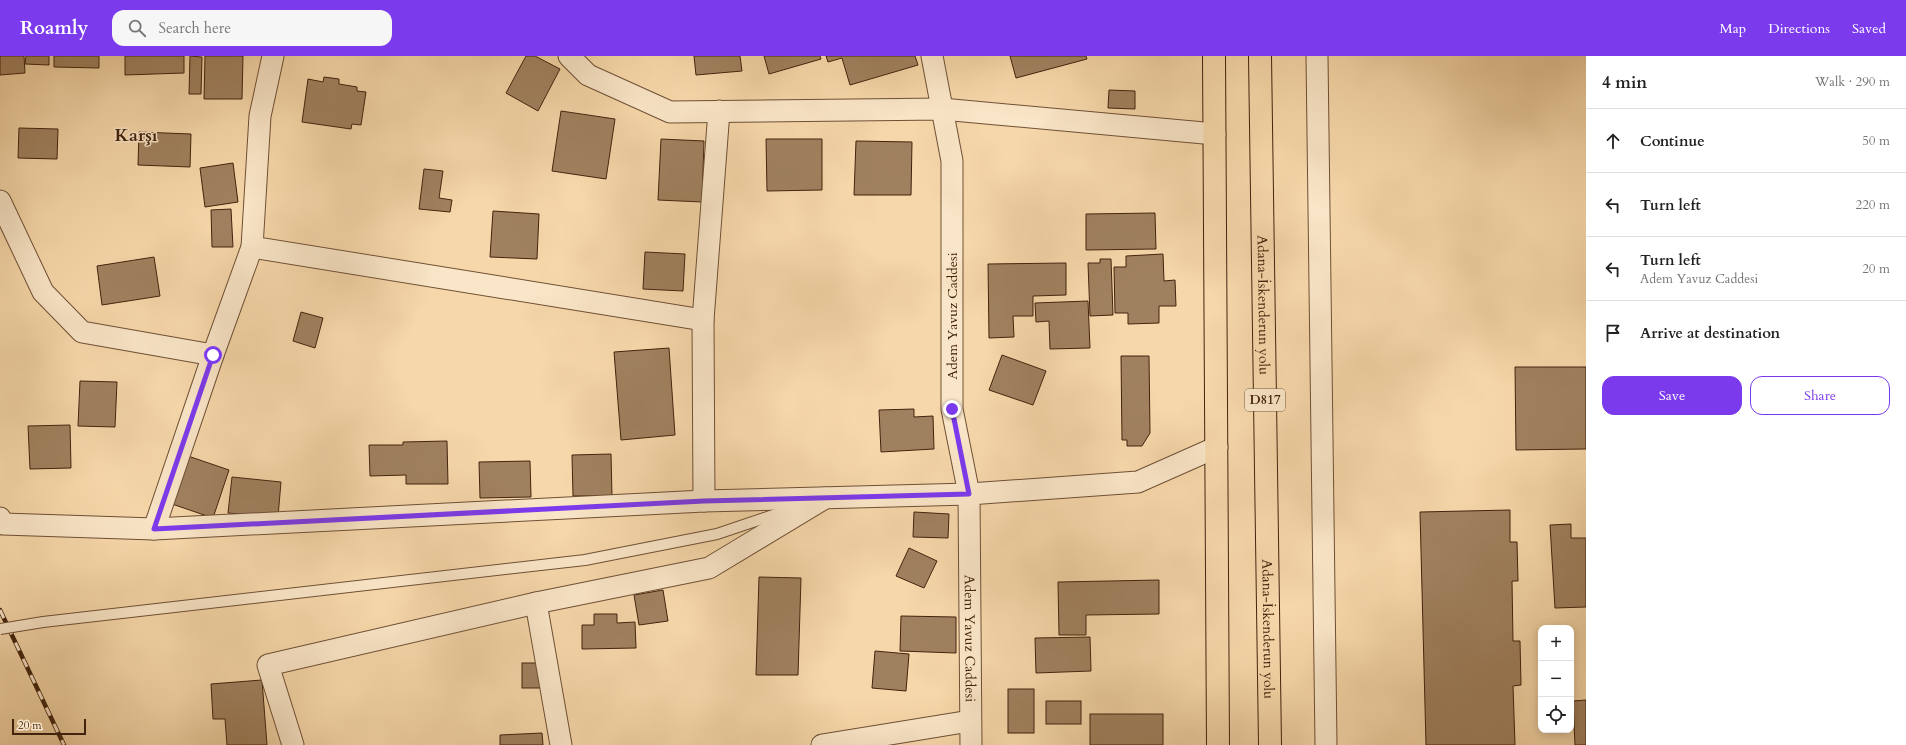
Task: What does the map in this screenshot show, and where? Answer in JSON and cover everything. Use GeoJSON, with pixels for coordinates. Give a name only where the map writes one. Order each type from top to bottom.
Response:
{"type":"FeatureCollection","features":[{"type":"Feature","properties":{"kind":"highway"},"geometry":{"type":"LineString","coordinates":[[1214,56],[1218,745]]}},
{"type":"Feature","properties":{"kind":"highway","name":"Adana-İskenderun yolu"},"geometry":{"type":"LineString","coordinates":[[1260,56],[1270,745]]}},
{"type":"Feature","properties":{"kind":"street"},"geometry":{"type":"LineString","coordinates":[[154,529],[213,355],[252,247],[260,116],[273,56]]}},
{"type":"Feature","properties":{"kind":"street"},"geometry":{"type":"LineString","coordinates":[[569,56],[588,75],[670,112],[942,109],[1215,134]]}},
{"type":"Feature","properties":{"kind":"street","name":"Adem Yavuz Caddesi"},"geometry":{"type":"LineString","coordinates":[[932,56],[952,161],[952,409],[969,494],[971,745]]}},
{"type":"Feature","properties":{"kind":"street"},"geometry":{"type":"LineString","coordinates":[[1317,56],[1326,745]]}},
{"type":"Feature","properties":{"kind":"street"},"geometry":{"type":"LineString","coordinates":[[704,501],[703,320],[719,111]]}},
{"type":"Feature","properties":{"kind":"street"},"geometry":{"type":"LineString","coordinates":[[0,201],[43,292],[82,332],[213,355]]}},
{"type":"Feature","properties":{"kind":"street"},"geometry":{"type":"LineString","coordinates":[[252,247],[703,320]]}},
{"type":"Feature","properties":{"kind":"street"},"geometry":{"type":"LineString","coordinates":[[0,518],[3,524],[154,529],[704,501],[969,494],[1138,482],[1217,447]]}},
{"type":"Feature","properties":{"kind":"street"},"geometry":{"type":"LineString","coordinates":[[293,745],[268,665],[536,603],[709,568],[826,498]]}},
{"type":"Feature","properties":{"kind":"street"},"geometry":{"type":"LineString","coordinates":[[536,603],[561,745]]}},
{"type":"Feature","properties":{"kind":"street"},"geometry":{"type":"LineString","coordinates":[[822,745],[970,721]]}},
{"type":"Feature","properties":{"kind":"lane"},"geometry":{"type":"LineString","coordinates":[[0,629],[43,622],[584,560],[717,534],[826,498]]}},
{"type":"Feature","properties":{"kind":"building"},"geometry":{"type":"Polygon","coordinates":[[[0,56],[24,56],[25,73],[0,75],[0,56]]]}},
{"type":"Feature","properties":{"kind":"building"},"geometry":{"type":"Polygon","coordinates":[[[26,56],[49,56],[49,65],[25,64],[26,56]]]}},
{"type":"Feature","properties":{"kind":"building"},"geometry":{"type":"Polygon","coordinates":[[[54,56],[99,56],[99,68],[54,67],[54,56]]]}},
{"type":"Feature","properties":{"kind":"building"},"geometry":{"type":"Polygon","coordinates":[[[125,56],[184,56],[184,73],[125,75],[125,56]]]}},
{"type":"Feature","properties":{"kind":"building"},"geometry":{"type":"Polygon","coordinates":[[[190,56],[202,57],[201,94],[189,94],[190,56]]]}},
{"type":"Feature","properties":{"kind":"building"},"geometry":{"type":"Polygon","coordinates":[[[205,56],[243,56],[242,99],[204,99],[205,56]]]}},
{"type":"Feature","properties":{"kind":"building"},"geometry":{"type":"Polygon","coordinates":[[[526,56],[535,56],[560,69],[538,111],[506,93],[526,56]]]}},
{"type":"Feature","properties":{"kind":"building"},"geometry":{"type":"Polygon","coordinates":[[[694,56],[740,56],[742,71],[696,75],[694,56]]]}},
{"type":"Feature","properties":{"kind":"building"},"geometry":{"type":"Polygon","coordinates":[[[764,56],[820,56],[821,59],[769,74],[764,56]]]}},
{"type":"Feature","properties":{"kind":"building"},"geometry":{"type":"Polygon","coordinates":[[[826,56],[915,56],[918,65],[850,85],[842,58],[828,62],[826,56]]]}},
{"type":"Feature","properties":{"kind":"building"},"geometry":{"type":"Polygon","coordinates":[[[1010,56],[1086,56],[1087,59],[1016,78],[1010,56]]]}},
{"type":"Feature","properties":{"kind":"building"},"geometry":{"type":"Polygon","coordinates":[[[324,77],[339,79],[339,84],[357,87],[357,91],[366,92],[361,125],[352,124],[351,129],[302,122],[308,79],[323,82],[324,77]]]}},
{"type":"Feature","properties":{"kind":"building"},"geometry":{"type":"Polygon","coordinates":[[[1109,90],[1135,91],[1135,109],[1108,108],[1109,90]]]}},
{"type":"Feature","properties":{"kind":"building"},"geometry":{"type":"Polygon","coordinates":[[[561,111],[615,119],[606,179],[552,171],[561,111]]]}},
{"type":"Feature","properties":{"kind":"building"},"geometry":{"type":"Polygon","coordinates":[[[19,128],[58,129],[57,159],[18,158],[19,128]]]}},
{"type":"Feature","properties":{"kind":"building"},"geometry":{"type":"Polygon","coordinates":[[[139,132],[191,134],[190,167],[138,165],[139,132]]]}},
{"type":"Feature","properties":{"kind":"building"},"geometry":{"type":"Polygon","coordinates":[[[661,139],[704,141],[702,202],[658,200],[661,139]]]}},
{"type":"Feature","properties":{"kind":"building"},"geometry":{"type":"Polygon","coordinates":[[[766,139],[822,139],[822,190],[767,191],[766,139]]]}},
{"type":"Feature","properties":{"kind":"building"},"geometry":{"type":"Polygon","coordinates":[[[856,141],[912,142],[911,195],[854,195],[856,141]]]}},
{"type":"Feature","properties":{"kind":"building"},"geometry":{"type":"Polygon","coordinates":[[[233,163],[238,202],[205,207],[200,168],[233,163]]]}},
{"type":"Feature","properties":{"kind":"building"},"geometry":{"type":"Polygon","coordinates":[[[424,169],[443,171],[439,198],[452,200],[450,212],[419,209],[424,169]]]}},
{"type":"Feature","properties":{"kind":"building"},"geometry":{"type":"Polygon","coordinates":[[[231,209],[233,247],[212,247],[211,210],[231,209]]]}},
{"type":"Feature","properties":{"kind":"building"},"geometry":{"type":"Polygon","coordinates":[[[493,211],[539,214],[537,259],[490,257],[493,211]]]}},
{"type":"Feature","properties":{"kind":"building"},"geometry":{"type":"Polygon","coordinates":[[[1155,213],[1156,249],[1086,250],[1086,214],[1155,213]]]}},
{"type":"Feature","properties":{"kind":"building"},"geometry":{"type":"Polygon","coordinates":[[[645,252],[685,254],[683,291],[643,289],[645,252]]]}},
{"type":"Feature","properties":{"kind":"building"},"geometry":{"type":"Polygon","coordinates":[[[1163,254],[1164,281],[1175,280],[1176,306],[1159,306],[1159,323],[1128,324],[1128,313],[1115,313],[1114,267],[1126,267],[1126,256],[1163,254]]]}},
{"type":"Feature","properties":{"kind":"building"},"geometry":{"type":"Polygon","coordinates":[[[154,257],[160,296],[102,305],[97,266],[154,257]]]}},
{"type":"Feature","properties":{"kind":"building"},"geometry":{"type":"Polygon","coordinates":[[[1100,259],[1111,259],[1113,315],[1090,316],[1088,263],[1100,263],[1100,259]]]}},
{"type":"Feature","properties":{"kind":"building"},"geometry":{"type":"Polygon","coordinates":[[[1066,263],[1066,295],[1033,296],[1033,316],[1013,316],[1014,337],[989,338],[988,264],[1066,263]]]}},
{"type":"Feature","properties":{"kind":"building"},"geometry":{"type":"Polygon","coordinates":[[[1088,301],[1090,348],[1050,349],[1049,321],[1036,322],[1035,303],[1088,301]]]}},
{"type":"Feature","properties":{"kind":"building"},"geometry":{"type":"Polygon","coordinates":[[[301,312],[323,318],[315,348],[293,341],[301,312]]]}},
{"type":"Feature","properties":{"kind":"building"},"geometry":{"type":"Polygon","coordinates":[[[669,348],[675,435],[621,440],[614,352],[669,348]]]}},
{"type":"Feature","properties":{"kind":"building"},"geometry":{"type":"Polygon","coordinates":[[[1002,355],[1046,371],[1033,405],[989,390],[1002,355]]]}},
{"type":"Feature","properties":{"kind":"building"},"geometry":{"type":"Polygon","coordinates":[[[1121,356],[1149,356],[1150,433],[1142,446],[1127,446],[1127,440],[1122,440],[1121,356]]]}},
{"type":"Feature","properties":{"kind":"building"},"geometry":{"type":"Polygon","coordinates":[[[1515,367],[1586,367],[1586,449],[1516,450],[1515,367]]]}},
{"type":"Feature","properties":{"kind":"building"},"geometry":{"type":"Polygon","coordinates":[[[80,381],[117,382],[115,427],[78,426],[80,381]]]}},
{"type":"Feature","properties":{"kind":"building"},"geometry":{"type":"Polygon","coordinates":[[[914,409],[914,417],[933,416],[934,449],[881,452],[879,410],[914,409]]]}},
{"type":"Feature","properties":{"kind":"building"},"geometry":{"type":"Polygon","coordinates":[[[70,425],[71,468],[30,469],[28,426],[70,425]]]}},
{"type":"Feature","properties":{"kind":"building"},"geometry":{"type":"Polygon","coordinates":[[[447,441],[448,484],[406,484],[406,475],[370,476],[369,445],[403,445],[403,442],[447,441]]]}},
{"type":"Feature","properties":{"kind":"building"},"geometry":{"type":"Polygon","coordinates":[[[611,454],[612,496],[573,496],[572,455],[611,454]]]}},
{"type":"Feature","properties":{"kind":"building"},"geometry":{"type":"Polygon","coordinates":[[[188,456],[229,470],[213,518],[172,504],[188,456]]]}},
{"type":"Feature","properties":{"kind":"building"},"geometry":{"type":"Polygon","coordinates":[[[530,461],[531,497],[480,498],[479,462],[530,461]]]}},
{"type":"Feature","properties":{"kind":"building"},"geometry":{"type":"Polygon","coordinates":[[[232,477],[281,482],[278,517],[228,513],[232,477]]]}},
{"type":"Feature","properties":{"kind":"building"},"geometry":{"type":"Polygon","coordinates":[[[1510,510],[1510,542],[1517,542],[1518,581],[1512,581],[1513,641],[1520,641],[1521,685],[1513,686],[1515,745],[1426,745],[1420,512],[1510,510]]]}},
{"type":"Feature","properties":{"kind":"building"},"geometry":{"type":"Polygon","coordinates":[[[914,512],[949,514],[948,538],[913,537],[914,512]]]}},
{"type":"Feature","properties":{"kind":"building"},"geometry":{"type":"Polygon","coordinates":[[[1571,524],[1571,538],[1586,538],[1586,607],[1555,608],[1550,525],[1571,524]]]}},
{"type":"Feature","properties":{"kind":"building"},"geometry":{"type":"Polygon","coordinates":[[[909,548],[937,561],[924,588],[896,576],[909,548]]]}},
{"type":"Feature","properties":{"kind":"building"},"geometry":{"type":"Polygon","coordinates":[[[759,577],[801,578],[798,675],[756,675],[759,577]]]}},
{"type":"Feature","properties":{"kind":"building"},"geometry":{"type":"Polygon","coordinates":[[[1159,580],[1159,614],[1086,615],[1086,635],[1059,635],[1058,582],[1159,580]]]}},
{"type":"Feature","properties":{"kind":"building"},"geometry":{"type":"Polygon","coordinates":[[[663,590],[668,621],[639,625],[634,595],[663,590]]]}},
{"type":"Feature","properties":{"kind":"building"},"geometry":{"type":"Polygon","coordinates":[[[594,614],[617,614],[617,623],[635,622],[636,648],[582,649],[582,625],[594,625],[594,614]]]}},
{"type":"Feature","properties":{"kind":"building"},"geometry":{"type":"Polygon","coordinates":[[[901,616],[956,617],[956,653],[900,651],[901,616]]]}},
{"type":"Feature","properties":{"kind":"building"},"geometry":{"type":"Polygon","coordinates":[[[1090,637],[1091,671],[1036,673],[1035,638],[1090,637]]]}},
{"type":"Feature","properties":{"kind":"building"},"geometry":{"type":"Polygon","coordinates":[[[875,651],[909,654],[906,691],[872,688],[875,651]]]}},
{"type":"Feature","properties":{"kind":"building"},"geometry":{"type":"Polygon","coordinates":[[[522,663],[545,663],[545,688],[522,688],[522,663]]]}},
{"type":"Feature","properties":{"kind":"building"},"geometry":{"type":"Polygon","coordinates":[[[262,680],[267,745],[227,745],[225,719],[213,719],[211,684],[262,680]]]}},
{"type":"Feature","properties":{"kind":"building"},"geometry":{"type":"Polygon","coordinates":[[[1008,689],[1034,689],[1034,733],[1008,733],[1008,689]]]}},
{"type":"Feature","properties":{"kind":"building"},"geometry":{"type":"Polygon","coordinates":[[[1586,700],[1586,745],[1575,745],[1574,701],[1586,700]]]}},
{"type":"Feature","properties":{"kind":"building"},"geometry":{"type":"Polygon","coordinates":[[[1046,701],[1081,701],[1081,724],[1046,724],[1046,701]]]}},
{"type":"Feature","properties":{"kind":"building"},"geometry":{"type":"Polygon","coordinates":[[[1090,714],[1163,714],[1163,745],[1090,745],[1090,714]]]}},
{"type":"Feature","properties":{"kind":"building"},"geometry":{"type":"Polygon","coordinates":[[[542,733],[543,745],[500,745],[500,735],[542,733]]]}},
{"type":"Feature","properties":{"kind":"railway"},"geometry":{"type":"LineString","coordinates":[[0,610],[64,745]]}},
{"type":"Feature","properties":{"kind":"district","name":"Karşı"},"geometry":{"type":"Point","coordinates":[136,135]}},
{"type":"Feature","properties":{"kind":"route"},"geometry":{"type":"LineString","coordinates":[[213,355],[154,529],[704,501],[969,494],[952,409]]}}]}
